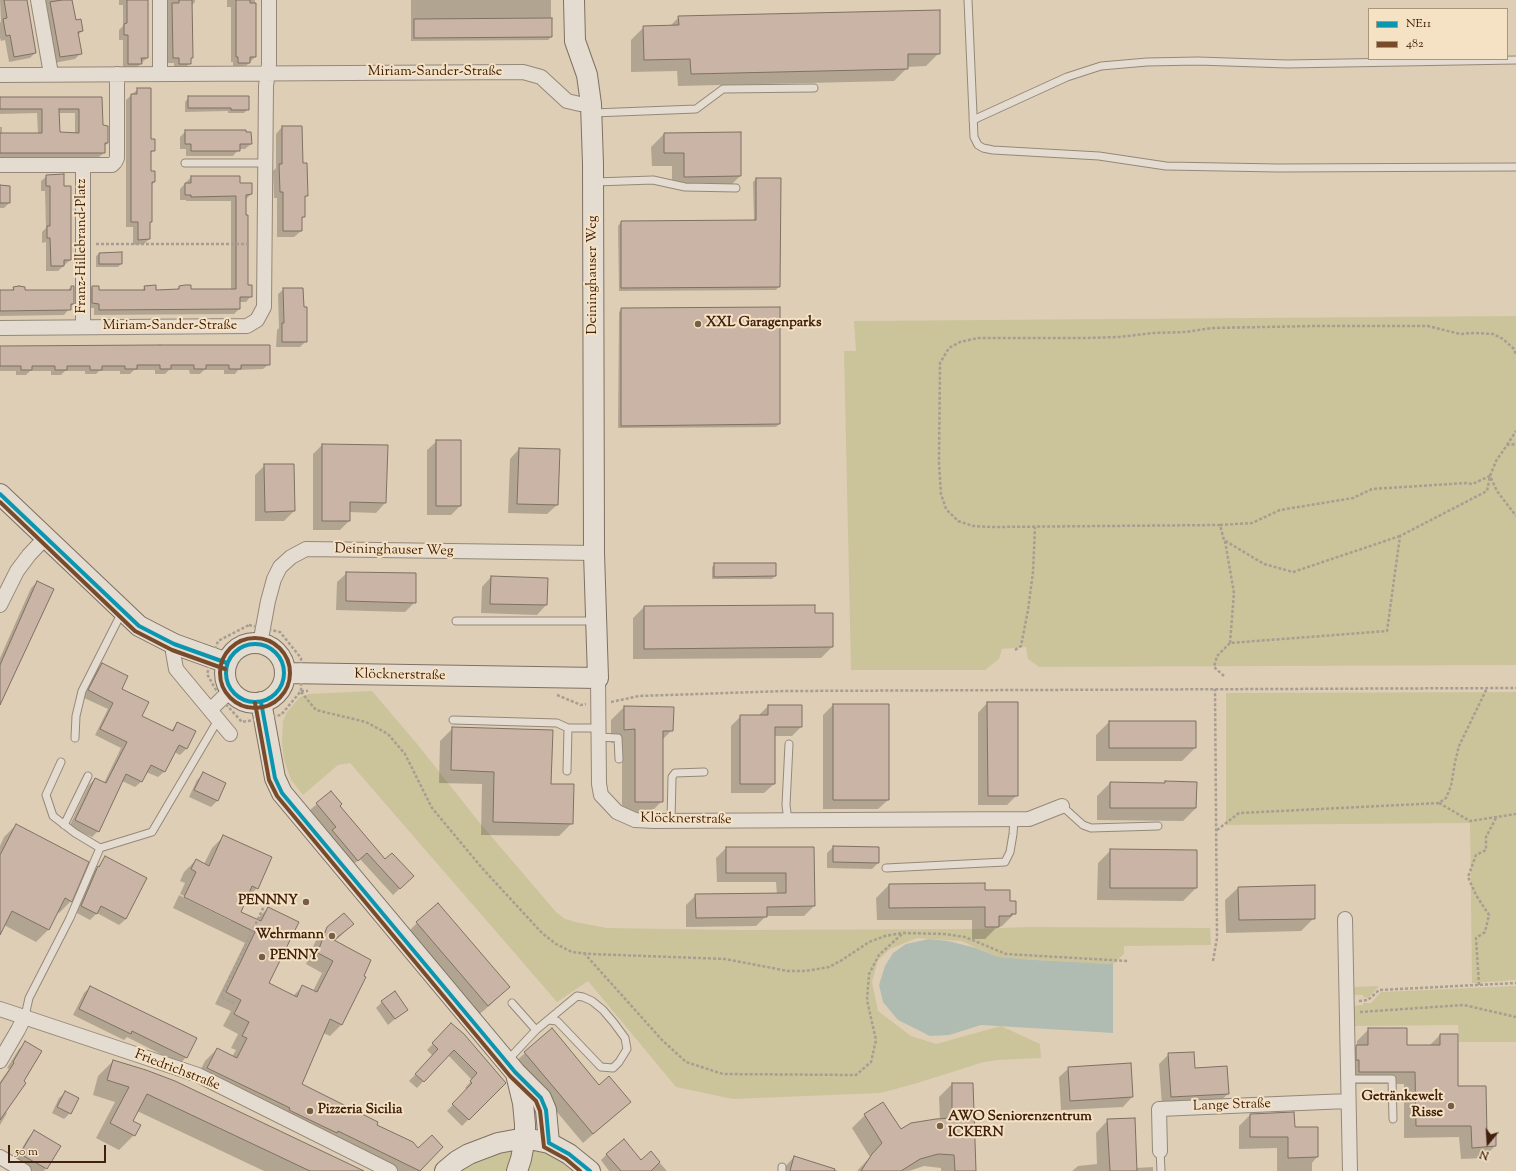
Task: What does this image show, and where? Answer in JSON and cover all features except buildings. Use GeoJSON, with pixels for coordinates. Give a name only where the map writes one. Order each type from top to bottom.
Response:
{"type":"FeatureCollection","features":[{"type":"Feature","properties":{"kind":"main road","name":"Deininghauser Weg"},"geometry":{"type":"LineString","coordinates":[[574,0],[575,41],[587,75],[592,109],[594,553],[598,678]]}},
{"type":"Feature","properties":{"kind":"main road"},"geometry":{"type":"LineString","coordinates":[[0,494],[139,626],[174,644],[219,660],[231,656],[237,650],[252,644],[262,636],[268,646],[275,651],[284,665],[299,682]]}},
{"type":"Feature","properties":{"kind":"main road"},"geometry":{"type":"LineString","coordinates":[[219,660],[226,672],[226,695],[237,696],[244,701],[252,703],[262,710],[275,778],[282,793],[511,1067],[541,1098],[546,1110],[549,1143]]}},
{"type":"Feature","properties":{"kind":"main road","name":"Klöcknerstraße"},"geometry":{"type":"LineString","coordinates":[[299,682],[598,678]]}},
{"type":"Feature","properties":{"kind":"main road"},"geometry":{"type":"LineString","coordinates":[[262,710],[270,699],[278,692],[283,683],[299,682]]}},
{"type":"Feature","properties":{"kind":"main road"},"geometry":{"type":"LineString","coordinates":[[511,1067],[524,1103],[525,1138],[518,1171]]}},
{"type":"Feature","properties":{"kind":"main road"},"geometry":{"type":"LineString","coordinates":[[445,1171],[457,1161],[469,1154],[498,1143],[525,1138],[549,1143],[569,1154],[590,1171]]}},
{"type":"Feature","properties":{"kind":"street"},"geometry":{"type":"LineString","coordinates":[[38,0],[51,74]]}},
{"type":"Feature","properties":{"kind":"street"},"geometry":{"type":"LineString","coordinates":[[160,0],[160,74]]}},
{"type":"Feature","properties":{"kind":"street"},"geometry":{"type":"LineString","coordinates":[[268,74],[270,64],[269,0]]}},
{"type":"Feature","properties":{"kind":"street","name":"Miriam-Sander-Straße"},"geometry":{"type":"LineString","coordinates":[[0,75],[523,72],[540,77],[567,101],[592,109]]}},
{"type":"Feature","properties":{"kind":"street","name":"Franz-Hillebrand-Platz"},"geometry":{"type":"LineString","coordinates":[[0,165],[112,165],[116,162],[117,74]]}},
{"type":"Feature","properties":{"kind":"street","name":"Miriam-Sander-Straße"},"geometry":{"type":"LineString","coordinates":[[0,328],[246,326],[258,320],[264,307],[264,163],[266,86],[268,74]]}},
{"type":"Feature","properties":{"kind":"street","name":"Franz-Hillebrand-Platz"},"geometry":{"type":"LineString","coordinates":[[83,165],[83,327]]}},
{"type":"Feature","properties":{"kind":"street"},"geometry":{"type":"LineString","coordinates":[[0,605],[3,591],[29,555],[46,537]]}},
{"type":"Feature","properties":{"kind":"street","name":"Deininghauser Weg"},"geometry":{"type":"LineString","coordinates":[[262,636],[272,586],[280,567],[291,557],[306,549],[594,553]]}},
{"type":"Feature","properties":{"kind":"street"},"geometry":{"type":"LineString","coordinates":[[174,644],[173,652],[176,669],[230,734]]}},
{"type":"Feature","properties":{"kind":"street","name":"Klöcknerstraße"},"geometry":{"type":"LineString","coordinates":[[598,678],[599,784],[601,795],[617,812],[634,820],[1029,819],[1062,806]]}},
{"type":"Feature","properties":{"kind":"street"},"geometry":{"type":"LineString","coordinates":[[214,715],[226,695]]}},
{"type":"Feature","properties":{"kind":"street"},"geometry":{"type":"LineString","coordinates":[[1345,919],[1350,1171]]}},
{"type":"Feature","properties":{"kind":"street","name":"Friedrichstraße"},"geometry":{"type":"LineString","coordinates":[[0,1009],[25,1016],[198,1075],[390,1171]]}},
{"type":"Feature","properties":{"kind":"street"},"geometry":{"type":"LineString","coordinates":[[0,1061],[25,1016]]}},
{"type":"Feature","properties":{"kind":"street","name":"Lange Straße"},"geometry":{"type":"LineString","coordinates":[[1160,1151],[1159,1109],[1348,1101]]}},
{"type":"Feature","properties":{"kind":"street"},"geometry":{"type":"LineString","coordinates":[[0,1156],[24,1171]]}},
{"type":"Feature","properties":{"kind":"lane"},"geometry":{"type":"LineString","coordinates":[[968,0],[975,141],[983,148],[993,150],[1099,156],[1166,166],[1278,168],[1516,167]]}},
{"type":"Feature","properties":{"kind":"lane"},"geometry":{"type":"LineString","coordinates":[[973,120],[1067,78],[1101,66],[1147,62],[1198,61],[1287,64],[1516,60]]}},
{"type":"Feature","properties":{"kind":"lane"},"geometry":{"type":"LineString","coordinates":[[592,109],[696,109],[723,89],[814,88]]}},
{"type":"Feature","properties":{"kind":"lane"},"geometry":{"type":"LineString","coordinates":[[185,163],[264,163]]}},
{"type":"Feature","properties":{"kind":"lane"},"geometry":{"type":"LineString","coordinates":[[593,182],[653,180],[685,188],[736,188]]}},
{"type":"Feature","properties":{"kind":"lane"},"geometry":{"type":"LineString","coordinates":[[75,738],[76,716],[82,691],[123,611]]}},
{"type":"Feature","properties":{"kind":"lane"},"geometry":{"type":"LineString","coordinates":[[456,620],[596,620]]}},
{"type":"Feature","properties":{"kind":"lane"},"geometry":{"type":"LineString","coordinates":[[61,762],[46,795],[53,816],[64,825],[100,848],[152,832],[214,715]]}},
{"type":"Feature","properties":{"kind":"lane"},"geometry":{"type":"LineString","coordinates":[[453,720],[557,722],[568,728],[598,732],[618,738],[619,760]]}},
{"type":"Feature","properties":{"kind":"lane"},"geometry":{"type":"LineString","coordinates":[[567,771],[568,728]]}},
{"type":"Feature","properties":{"kind":"lane"},"geometry":{"type":"LineString","coordinates":[[788,820],[786,805],[789,744]]}},
{"type":"Feature","properties":{"kind":"lane"},"geometry":{"type":"LineString","coordinates":[[671,821],[672,777],[675,773],[704,772]]}},
{"type":"Feature","properties":{"kind":"lane"},"geometry":{"type":"LineString","coordinates":[[64,825],[88,776]]}},
{"type":"Feature","properties":{"kind":"lane"},"geometry":{"type":"LineString","coordinates":[[1062,806],[1083,825],[1091,828],[1158,826]]}},
{"type":"Feature","properties":{"kind":"lane"},"geometry":{"type":"LineString","coordinates":[[886,868],[1005,862],[1010,852],[1014,819]]}},
{"type":"Feature","properties":{"kind":"lane"},"geometry":{"type":"LineString","coordinates":[[25,1016],[29,998],[70,918],[100,848]]}},
{"type":"Feature","properties":{"kind":"lane"},"geometry":{"type":"LineString","coordinates":[[511,1067],[536,1030],[548,1020],[577,996],[592,1001],[603,1010],[625,1038],[627,1049],[619,1062],[613,1068],[601,1067],[557,1021],[548,1020]]}},
{"type":"Feature","properties":{"kind":"lane"},"geometry":{"type":"LineString","coordinates":[[512,1003],[536,1030]]}},
{"type":"Feature","properties":{"kind":"lane"},"geometry":{"type":"LineString","coordinates":[[1348,1079],[1392,1079],[1393,1119]]}},
{"type":"Feature","properties":{"kind":"lane"},"geometry":{"type":"LineString","coordinates":[[1160,1151],[1161,1171]]}},
{"type":"Feature","properties":{"kind":"path"},"geometry":{"type":"LineString","coordinates":[[83,244],[264,244]]}},
{"type":"Feature","properties":{"kind":"path"},"geometry":{"type":"LineString","coordinates":[[1490,476],[1472,484],[1466,483],[1372,488],[1353,498],[1280,510],[1252,523],[1220,525],[1035,527],[972,526],[958,521],[946,509],[941,494],[939,463],[940,363],[949,348],[960,342],[978,338],[1120,337],[1137,334],[1186,332],[1212,328],[1394,325],[1428,326],[1460,334],[1493,334],[1503,339],[1514,349],[1516,354]]}},
{"type":"Feature","properties":{"kind":"path"},"geometry":{"type":"LineString","coordinates":[[1224,540],[1264,564],[1292,572],[1400,536],[1487,491],[1490,476],[1496,461],[1516,431]]}},
{"type":"Feature","properties":{"kind":"path"},"geometry":{"type":"LineString","coordinates":[[1507,445],[1516,444]]}},
{"type":"Feature","properties":{"kind":"path"},"geometry":{"type":"LineString","coordinates":[[1490,476],[1497,491],[1516,516]]}},
{"type":"Feature","properties":{"kind":"path"},"geometry":{"type":"LineString","coordinates":[[1220,525],[1234,593],[1230,643],[1217,656],[1214,667],[1224,676]]}},
{"type":"Feature","properties":{"kind":"path"},"geometry":{"type":"LineString","coordinates":[[1015,650],[1021,646],[1028,610],[1033,572],[1035,527]]}},
{"type":"Feature","properties":{"kind":"path"},"geometry":{"type":"LineString","coordinates":[[1230,643],[1388,631],[1400,536]]}},
{"type":"Feature","properties":{"kind":"path"},"geometry":{"type":"LineString","coordinates":[[249,625],[262,636],[280,632],[301,658],[299,682],[281,715],[262,710],[242,722],[226,695],[207,674],[219,660],[218,641],[249,625]]}},
{"type":"Feature","properties":{"kind":"path"},"geometry":{"type":"LineString","coordinates":[[299,682],[316,710],[366,722],[388,734],[405,754],[432,808],[482,868],[542,933],[556,944],[572,952],[725,960],[788,971],[806,971],[829,967],[869,942],[885,936],[902,933],[945,934],[965,937],[1006,954],[1128,961]]}},
{"type":"Feature","properties":{"kind":"path"},"geometry":{"type":"LineString","coordinates":[[1217,830],[1239,813],[1439,803],[1446,798],[1451,786],[1459,746],[1487,688]]}},
{"type":"Feature","properties":{"kind":"path"},"geometry":{"type":"LineString","coordinates":[[552,695],[560,695],[581,705],[615,702],[639,696],[785,691],[1516,688]]}},
{"type":"Feature","properties":{"kind":"path"},"geometry":{"type":"LineString","coordinates":[[1212,961],[1217,938],[1216,689]]}},
{"type":"Feature","properties":{"kind":"path"},"geometry":{"type":"LineString","coordinates":[[1439,803],[1470,821],[1516,814]]}},
{"type":"Feature","properties":{"kind":"path"},"geometry":{"type":"LineString","coordinates":[[1479,985],[1476,938],[1486,932],[1489,916],[1476,895],[1468,877],[1476,855],[1486,850],[1486,837],[1497,816]]}},
{"type":"Feature","properties":{"kind":"path"},"geometry":{"type":"LineString","coordinates":[[234,1003],[221,997],[267,900],[276,891]]}},
{"type":"Feature","properties":{"kind":"path"},"geometry":{"type":"LineString","coordinates":[[584,953],[662,1040],[686,1062],[723,1074],[856,1075],[871,1062],[876,1040],[867,1000],[869,974],[879,955],[902,933]]}},
{"type":"Feature","properties":{"kind":"path"},"geometry":{"type":"LineString","coordinates":[[1346,1007],[1368,1000],[1379,990],[1516,983]]}},
{"type":"Feature","properties":{"kind":"path"},"geometry":{"type":"LineString","coordinates":[[1346,1007],[1464,1005],[1516,1016]]}},
{"type":"Feature","properties":{"kind":"shaded area"},"geometry":{"type":"Polygon","coordinates":[[[1516,316],[1516,665],[1039,667],[1028,659],[1026,647],[1002,649],[999,659],[985,670],[851,670],[844,351],[856,351],[854,321],[1516,316]]]}},
{"type":"Feature","properties":{"kind":"shaded area"},"geometry":{"type":"Polygon","coordinates":[[[372,691],[418,745],[479,822],[556,912],[565,919],[607,928],[740,930],[976,929],[1028,927],[1210,928],[1211,945],[1124,946],[1124,954],[1113,964],[998,957],[961,941],[917,938],[890,949],[878,960],[872,982],[878,1011],[911,1036],[936,1044],[1001,1026],[1040,1044],[1041,1058],[984,1062],[880,1093],[733,1099],[676,1087],[588,981],[557,1002],[350,763],[338,765],[303,795],[291,780],[284,760],[282,743],[283,721],[287,712],[300,697],[309,694],[372,691]]]}},
{"type":"Feature","properties":{"kind":"shaded area"},"geometry":{"type":"Polygon","coordinates":[[[1516,692],[1516,980],[1472,983],[1470,823],[1226,825],[1226,693],[1516,692]]]}},
{"type":"Feature","properties":{"kind":"shaded area"},"geometry":{"type":"Polygon","coordinates":[[[929,939],[948,941],[976,948],[998,957],[1113,964],[1113,1033],[981,1025],[949,1035],[930,1036],[898,1020],[883,1002],[879,985],[885,966],[893,953],[906,944],[929,939]]]}},
{"type":"Feature","properties":{"kind":"shaded area"},"geometry":{"type":"Polygon","coordinates":[[[1379,986],[1368,998],[1363,997],[1363,995],[1353,995],[1353,987],[1379,986]]]}},
{"type":"Feature","properties":{"kind":"shaded area"},"geometry":{"type":"Polygon","coordinates":[[[1516,986],[1516,1042],[1459,1042],[1458,1025],[1353,1026],[1353,1006],[1363,1005],[1363,1003],[1371,1003],[1381,992],[1516,986]]]}},
{"type":"Feature","properties":{"kind":"shaded area"},"geometry":{"type":"Polygon","coordinates":[[[508,1147],[543,1150],[563,1157],[577,1171],[458,1171],[476,1157],[508,1147]]]}},
{"type":"Feature","properties":{"kind":"transit line","name":"NE11"},"geometry":{"type":"LineString","coordinates":[[0,494],[139,626],[174,644],[227,663]]}},
{"type":"Feature","properties":{"kind":"transit line","name":"482"},"geometry":{"type":"LineString","coordinates":[[0,502],[135,631],[172,650],[225,669]]}},
{"type":"Feature","properties":{"kind":"transit line","name":"482"},"geometry":{"type":"LineString","coordinates":[[248,638],[262,638],[275,644],[284,653],[288,659],[290,673],[288,687],[280,698],[269,706],[262,708],[248,708],[241,706],[230,698],[222,687],[220,680],[220,666],[222,659],[230,648],[241,640],[248,638]]}},
{"type":"Feature","properties":{"kind":"transit line","name":"NE11"},"geometry":{"type":"LineString","coordinates":[[249,644],[261,644],[271,648],[280,657],[284,667],[284,673],[284,679],[276,694],[261,702],[249,702],[239,698],[230,689],[226,679],[226,667],[230,657],[239,648],[249,644]]}},
{"type":"Feature","properties":{"kind":"transit line","name":"NE11"},"geometry":{"type":"LineString","coordinates":[[261,702],[275,778],[282,793],[515,1072],[541,1098],[546,1110],[549,1143],[569,1154],[590,1171]]}},
{"type":"Feature","properties":{"kind":"transit line","name":"482"},"geometry":{"type":"LineString","coordinates":[[255,703],[269,780],[277,796],[510,1076],[536,1101],[540,1111],[544,1147],[566,1159],[580,1171]]}},
{"type":"Feature","properties":{"kind":"place","name":"XXL Garagenparks"},"geometry":{"type":"Point","coordinates":[698,324]}},
{"type":"Feature","properties":{"kind":"place","name":"PENNNY"},"geometry":{"type":"Point","coordinates":[306,902]}},
{"type":"Feature","properties":{"kind":"place","name":"Wehrmann"},"geometry":{"type":"Point","coordinates":[332,936]}},
{"type":"Feature","properties":{"kind":"place","name":"PENNY"},"geometry":{"type":"Point","coordinates":[262,957]}},
{"type":"Feature","properties":{"kind":"place","name":"Getränkewelt Risse"},"geometry":{"type":"Point","coordinates":[1451,1106]}},
{"type":"Feature","properties":{"kind":"place","name":"Pizzeria Sicilia"},"geometry":{"type":"Point","coordinates":[310,1111]}},
{"type":"Feature","properties":{"kind":"place","name":"AWO Seniorenzentrum ICKERN"},"geometry":{"type":"Point","coordinates":[940,1126]}}]}
